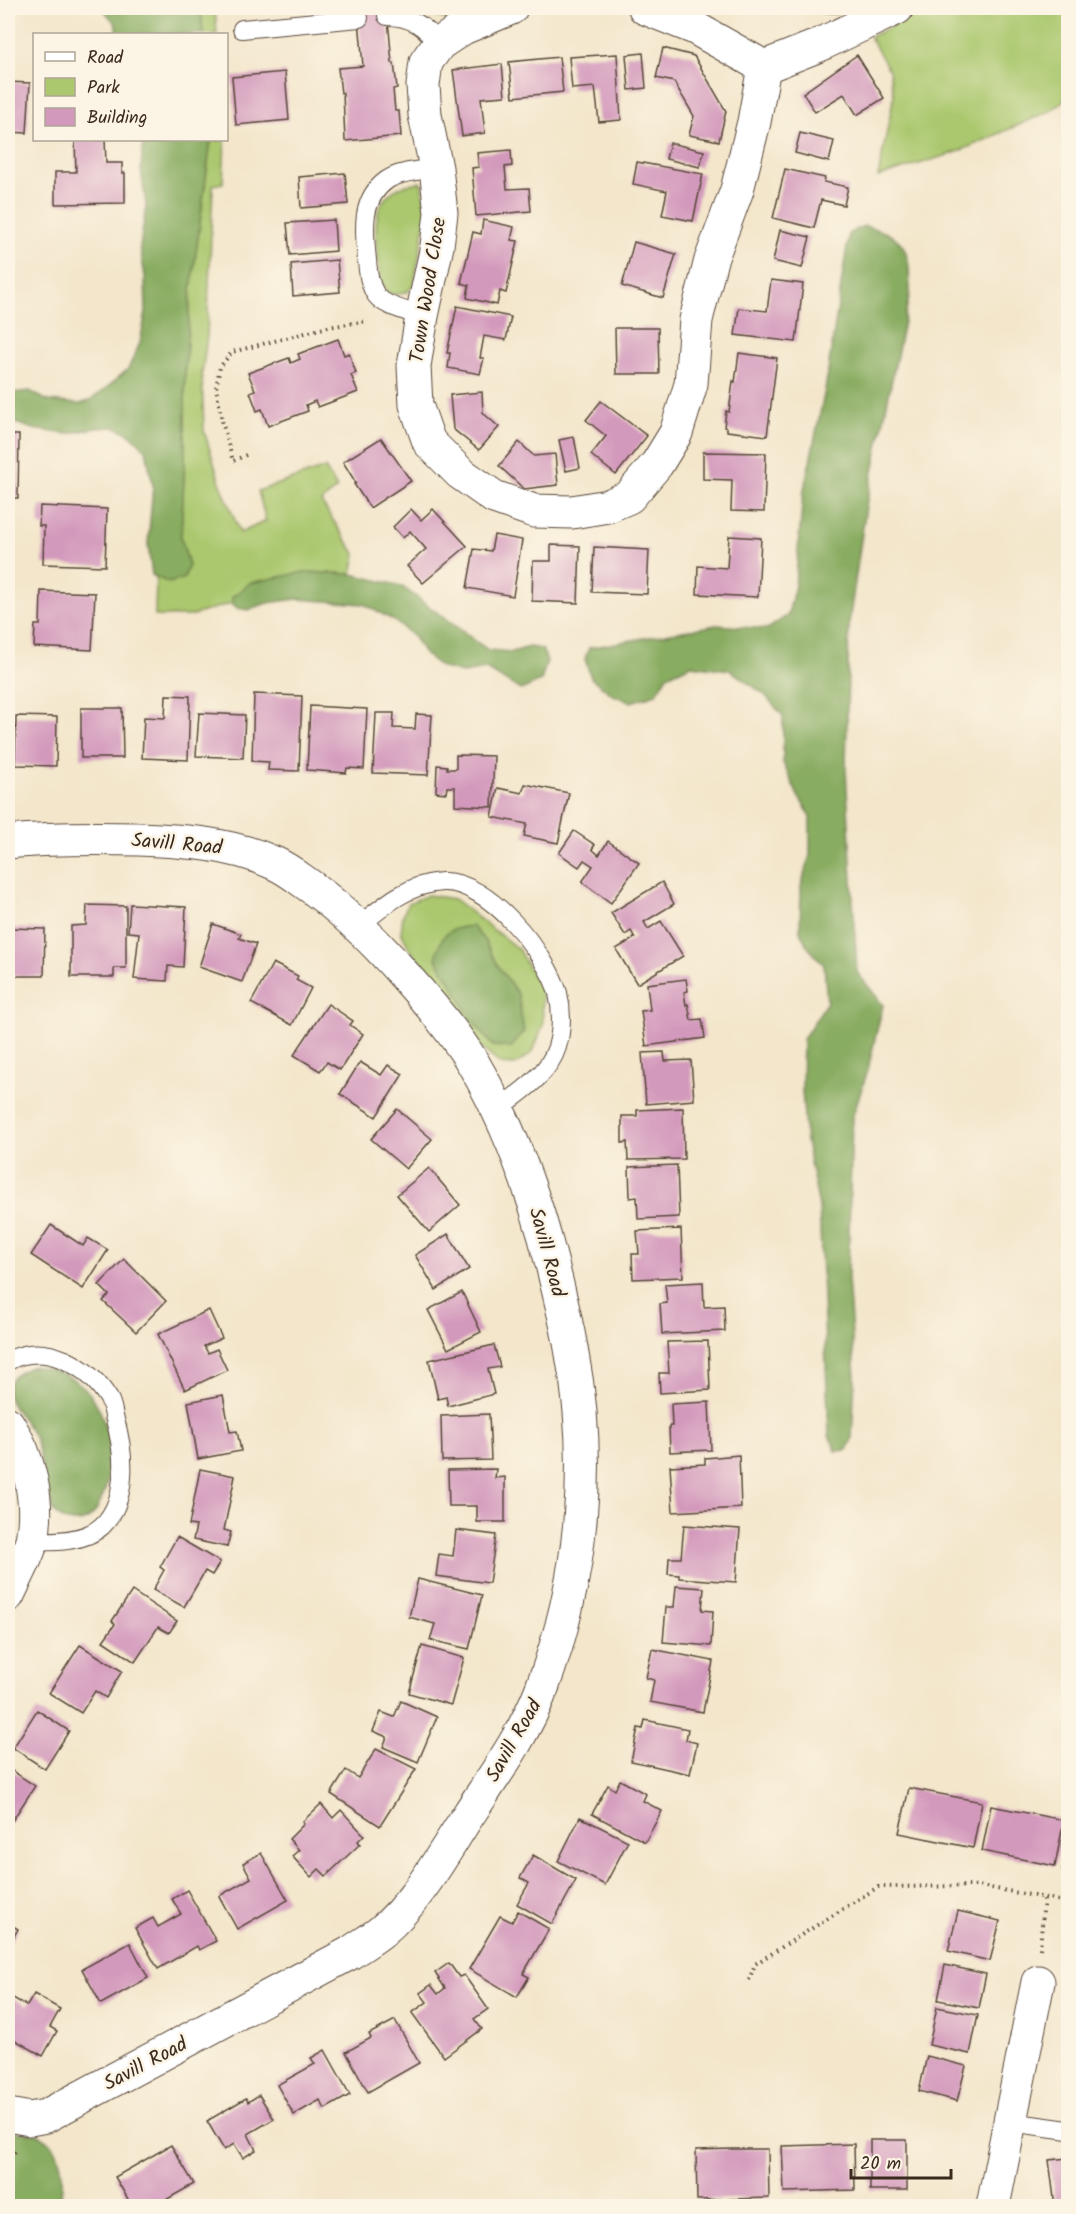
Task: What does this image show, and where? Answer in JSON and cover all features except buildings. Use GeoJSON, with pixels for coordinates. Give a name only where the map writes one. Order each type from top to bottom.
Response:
{"type":"FeatureCollection","features":[{"type":"Feature","properties":{"kind":"street","name":"Town Wood Close"},"geometry":{"type":"LineString","coordinates":[[511,8],[463,28],[439,44],[426,62],[423,85],[425,115],[436,168],[441,213],[414,366],[416,405],[429,442],[460,473],[494,497],[534,511],[572,512],[608,506],[629,496],[657,464],[676,433],[691,384],[696,320],[711,260],[737,190],[754,122],[764,67]]}},
{"type":"Feature","properties":{"kind":"street"},"geometry":{"type":"LineString","coordinates":[[645,8],[695,28],[764,67],[817,46],[897,8]]}},
{"type":"Feature","properties":{"kind":"street","name":"Savill Road"},"geometry":{"type":"LineString","coordinates":[[8,842],[55,838],[111,838],[190,841],[236,848],[278,864],[316,890],[359,926],[438,1014],[472,1061],[515,1145],[540,1219],[573,1356],[583,1471],[581,1525],[573,1576],[560,1633],[541,1691],[516,1743],[411,1901],[383,1930],[350,1953],[46,2116],[30,2119],[8,2115]]}},
{"type":"Feature","properties":{"kind":"street"},"geometry":{"type":"LineString","coordinates":[[8,1424],[29,1470],[34,1506],[32,1541],[8,1595]]}},
{"type":"Feature","properties":{"kind":"street"},"geometry":{"type":"LineString","coordinates":[[993,2206],[1038,1982]]}},
{"type":"Feature","properties":{"kind":"lane"},"geometry":{"type":"LineString","coordinates":[[387,16],[412,19],[429,32],[439,44]]}},
{"type":"Feature","properties":{"kind":"lane"},"geometry":{"type":"LineString","coordinates":[[242,29],[359,18]]}},
{"type":"Feature","properties":{"kind":"lane"},"geometry":{"type":"LineString","coordinates":[[422,316],[393,306],[377,297],[369,281],[364,225],[367,208],[376,190],[387,180],[398,174],[436,168]]}},
{"type":"Feature","properties":{"kind":"lane"},"geometry":{"type":"LineString","coordinates":[[359,926],[390,900],[415,887],[444,882],[476,892],[491,902],[520,930],[545,963],[558,993],[562,1024],[556,1049],[543,1072],[498,1109]]}},
{"type":"Feature","properties":{"kind":"lane"},"geometry":{"type":"LineString","coordinates":[[8,1361],[16,1356],[39,1352],[64,1358],[92,1377],[110,1400],[118,1428],[122,1456],[122,1482],[118,1498],[102,1526],[82,1537],[53,1542],[32,1541]]}},
{"type":"Feature","properties":{"kind":"lane"},"geometry":{"type":"LineString","coordinates":[[1010,2122],[1068,2130]]}},
{"type":"Feature","properties":{"kind":"path"},"geometry":{"type":"LineString","coordinates":[[233,461],[246,455]]}},
{"type":"Feature","properties":{"kind":"path"},"geometry":{"type":"LineString","coordinates":[[749,1980],[755,1964],[878,1887],[980,1886],[1068,1902]]}},
{"type":"Feature","properties":{"kind":"green space"},"geometry":{"type":"Polygon","coordinates":[[[102,8],[201,8],[203,33],[119,33],[115,23],[102,8]]]}},
{"type":"Feature","properties":{"kind":"green space"},"geometry":{"type":"Polygon","coordinates":[[[201,8],[215,8],[217,33],[203,33],[201,8]]]}},
{"type":"Feature","properties":{"kind":"green space"},"geometry":{"type":"Polygon","coordinates":[[[418,8],[470,8],[444,18],[418,8]]]}},
{"type":"Feature","properties":{"kind":"green space"},"geometry":{"type":"Polygon","coordinates":[[[927,8],[1068,8],[1068,97],[1050,111],[960,151],[878,177],[894,95],[889,70],[870,37],[927,8]]]}},
{"type":"Feature","properties":{"kind":"green space"},"geometry":{"type":"Polygon","coordinates":[[[143,141],[211,141],[191,290],[185,368],[185,456],[181,538],[189,565],[184,578],[169,583],[152,575],[148,544],[153,486],[146,450],[130,434],[115,427],[67,434],[33,429],[10,421],[8,410],[12,393],[30,391],[48,401],[80,404],[91,400],[128,369],[140,343],[146,312],[145,276],[140,247],[146,206],[141,169],[143,141]]]}},
{"type":"Feature","properties":{"kind":"green space"},"geometry":{"type":"Polygon","coordinates":[[[211,141],[225,141],[223,183],[213,185],[207,336],[202,374],[204,431],[220,482],[240,533],[266,521],[258,491],[325,468],[337,488],[321,502],[356,555],[352,574],[304,572],[233,597],[232,603],[190,616],[155,616],[156,577],[169,582],[184,578],[189,565],[181,538],[185,456],[185,368],[191,290],[211,141]]]}},
{"type":"Feature","properties":{"kind":"green space"},"geometry":{"type":"Polygon","coordinates":[[[421,182],[427,213],[414,284],[404,293],[390,294],[382,283],[376,244],[380,208],[385,198],[393,191],[405,185],[421,182]]]}},
{"type":"Feature","properties":{"kind":"green space"},"geometry":{"type":"Polygon","coordinates":[[[864,226],[890,235],[904,247],[909,265],[910,292],[866,506],[849,623],[846,770],[857,972],[883,1005],[867,1073],[852,1118],[848,1278],[855,1377],[852,1439],[847,1450],[836,1451],[829,1435],[819,1207],[806,1142],[802,1091],[803,1039],[827,1002],[824,965],[807,946],[800,931],[801,886],[810,855],[810,815],[798,796],[783,763],[783,716],[765,695],[730,670],[691,665],[667,676],[656,694],[631,702],[613,695],[591,678],[585,659],[589,648],[716,625],[767,629],[788,615],[795,585],[803,494],[825,390],[849,233],[864,226]]]}},
{"type":"Feature","properties":{"kind":"green space"},"geometry":{"type":"Polygon","coordinates":[[[304,572],[352,574],[401,586],[488,650],[512,652],[529,647],[542,649],[547,661],[541,681],[521,690],[486,669],[463,673],[443,668],[425,655],[414,637],[393,620],[364,604],[297,599],[267,603],[248,610],[237,608],[232,603],[232,597],[250,583],[304,572]]]}},
{"type":"Feature","properties":{"kind":"green space"},"geometry":{"type":"Polygon","coordinates":[[[428,895],[454,899],[518,949],[542,991],[543,1025],[533,1052],[515,1065],[500,1064],[482,1049],[443,990],[410,950],[401,932],[403,915],[408,903],[428,895]]]}},
{"type":"Feature","properties":{"kind":"green space"},"geometry":{"type":"Polygon","coordinates":[[[472,926],[484,940],[498,966],[518,994],[524,1031],[511,1048],[493,1046],[473,1022],[436,959],[440,944],[446,934],[456,928],[472,926]]]}},
{"type":"Feature","properties":{"kind":"green space"},"geometry":{"type":"Polygon","coordinates":[[[33,1366],[55,1371],[76,1381],[87,1390],[102,1416],[109,1446],[108,1476],[98,1506],[84,1521],[65,1521],[57,1515],[47,1494],[35,1440],[9,1398],[8,1388],[12,1379],[33,1366]]]}},
{"type":"Feature","properties":{"kind":"green space"},"geometry":{"type":"Polygon","coordinates":[[[8,2132],[36,2134],[53,2146],[61,2164],[62,2186],[59,2206],[8,2206],[8,2132]]]}}]}
